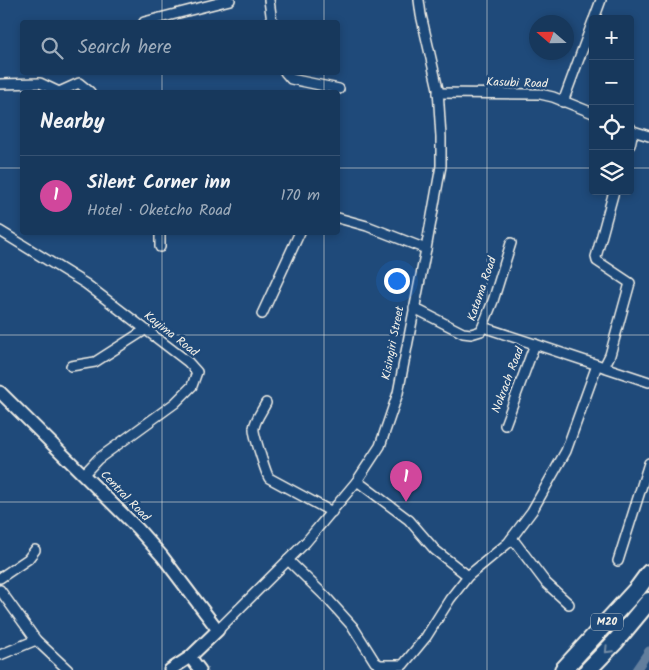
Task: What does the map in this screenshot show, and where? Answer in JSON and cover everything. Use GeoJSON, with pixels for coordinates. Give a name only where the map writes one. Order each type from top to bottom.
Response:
{"type":"FeatureCollection","features":[{"type":"Feature","properties":{"kind":"highway","name":"M20"},"geometry":{"type":"LineString","coordinates":[[563,670],[638,588],[649,573]]}},
{"type":"Feature","properties":{"kind":"highway","name":"M20"},"geometry":{"type":"LineString","coordinates":[[588,670],[615,642],[649,601]]}},
{"type":"Feature","properties":{"kind":"street"},"geometry":{"type":"LineString","coordinates":[[152,20],[230,0]]}},
{"type":"Feature","properties":{"kind":"street"},"geometry":{"type":"LineString","coordinates":[[269,0],[272,20]]}},
{"type":"Feature","properties":{"kind":"street","name":"Kisingiri Street"},"geometry":{"type":"LineString","coordinates":[[218,630],[288,560],[332,512],[357,481],[380,446],[392,414],[398,393],[426,249],[440,166],[441,137],[438,93],[419,0]]}},
{"type":"Feature","properties":{"kind":"street"},"geometry":{"type":"LineString","coordinates":[[595,15],[601,0]]}},
{"type":"Feature","properties":{"kind":"street"},"geometry":{"type":"LineString","coordinates":[[563,102],[589,31]]}},
{"type":"Feature","properties":{"kind":"street"},"geometry":{"type":"LineString","coordinates":[[288,75],[291,79],[339,89]]}},
{"type":"Feature","properties":{"kind":"street"},"geometry":{"type":"LineString","coordinates":[[0,84],[40,83],[55,90]]}},
{"type":"Feature","properties":{"kind":"street"},"geometry":{"type":"LineString","coordinates":[[63,90],[79,83],[88,90]]}},
{"type":"Feature","properties":{"kind":"street","name":"Kasubi Road"},"geometry":{"type":"LineString","coordinates":[[438,93],[540,94],[553,97],[589,112]]}},
{"type":"Feature","properties":{"kind":"street"},"geometry":{"type":"LineString","coordinates":[[634,130],[649,136]]}},
{"type":"Feature","properties":{"kind":"street"},"geometry":{"type":"LineString","coordinates":[[288,560],[353,627],[375,667],[405,664],[426,638],[450,599],[468,576],[512,538],[532,511],[566,451],[601,366],[610,355],[630,283],[597,261],[596,257],[613,195]]}},
{"type":"Feature","properties":{"kind":"street"},"geometry":{"type":"LineString","coordinates":[[340,219],[367,226],[426,249]]}},
{"type":"Feature","properties":{"kind":"street","name":"Kayima Road"},"geometry":{"type":"LineString","coordinates":[[0,231],[86,284],[195,369],[197,375],[192,386],[174,403],[98,459],[84,474]]}},
{"type":"Feature","properties":{"kind":"street"},"geometry":{"type":"LineString","coordinates":[[160,235],[160,247]]}},
{"type":"Feature","properties":{"kind":"street"},"geometry":{"type":"LineString","coordinates":[[262,314],[299,235]]}},
{"type":"Feature","properties":{"kind":"street","name":"Katama Road"},"geometry":{"type":"LineString","coordinates":[[414,308],[463,332],[476,333],[483,327],[511,243]]}},
{"type":"Feature","properties":{"kind":"street"},"geometry":{"type":"LineString","coordinates":[[483,327],[649,382]]}},
{"type":"Feature","properties":{"kind":"street"},"geometry":{"type":"LineString","coordinates":[[71,366],[95,362],[144,330]]}},
{"type":"Feature","properties":{"kind":"street","name":"Nokrach Road"},"geometry":{"type":"LineString","coordinates":[[505,425],[535,344]]}},
{"type":"Feature","properties":{"kind":"street","name":"Central Road"},"geometry":{"type":"LineString","coordinates":[[0,392],[138,529],[162,556],[218,630]]}},
{"type":"Feature","properties":{"kind":"street"},"geometry":{"type":"LineString","coordinates":[[266,403],[254,425],[253,431],[263,458],[266,474],[269,478],[332,512]]}},
{"type":"Feature","properties":{"kind":"street"},"geometry":{"type":"LineString","coordinates":[[618,561],[649,463]]}},
{"type":"Feature","properties":{"kind":"street"},"geometry":{"type":"LineString","coordinates":[[357,481],[408,520],[435,550],[468,576]]}},
{"type":"Feature","properties":{"kind":"street"},"geometry":{"type":"LineString","coordinates":[[512,538],[546,583],[569,604]]}},
{"type":"Feature","properties":{"kind":"street"},"geometry":{"type":"LineString","coordinates":[[0,578],[22,564],[35,550]]}},
{"type":"Feature","properties":{"kind":"street"},"geometry":{"type":"LineString","coordinates":[[0,590],[36,640],[68,670]]}},
{"type":"Feature","properties":{"kind":"street"},"geometry":{"type":"LineString","coordinates":[[170,670],[190,657],[218,630]]}},
{"type":"Feature","properties":{"kind":"street"},"geometry":{"type":"LineString","coordinates":[[0,655],[36,640]]}},
{"type":"Feature","properties":{"kind":"street"},"geometry":{"type":"LineString","coordinates":[[190,657],[200,670]]}},
{"type":"Feature","properties":{"kind":"waterway"},"geometry":{"type":"LineString","coordinates":[[636,670],[649,651]]}},
{"type":"Feature","properties":{"kind":"place","name":"Silent Corner inn"},"geometry":{"type":"Point","coordinates":[406,502]}}]}
